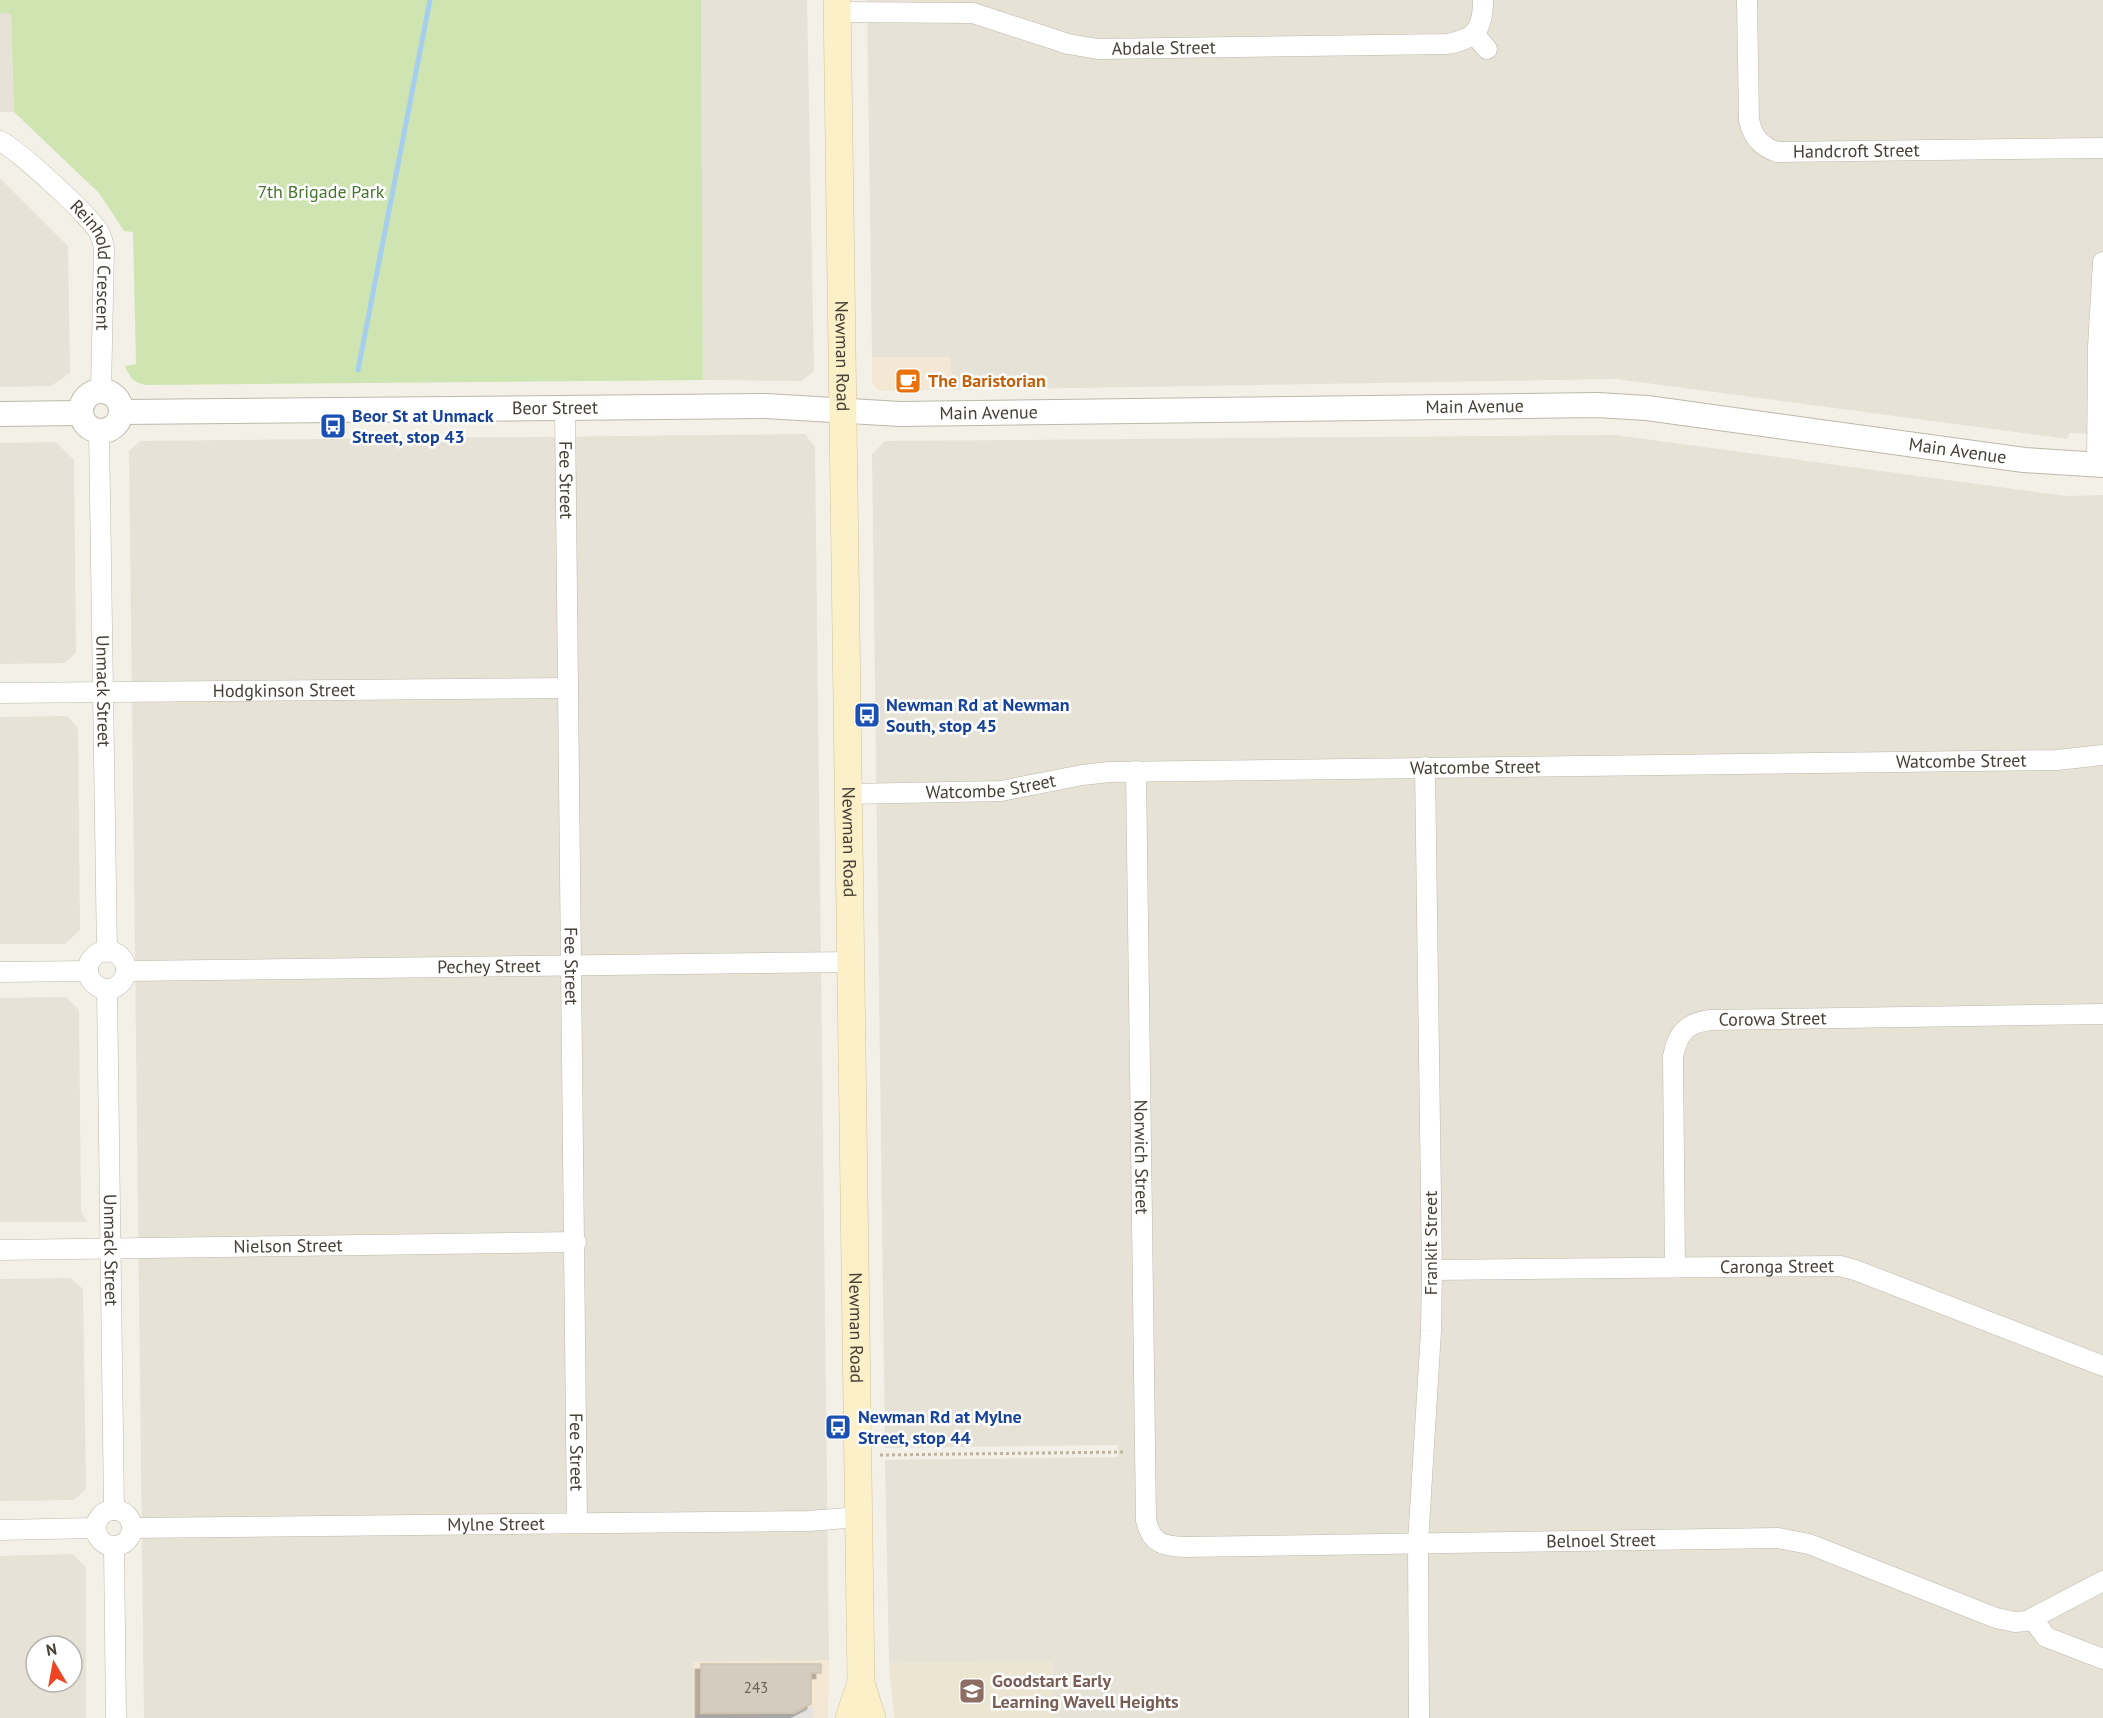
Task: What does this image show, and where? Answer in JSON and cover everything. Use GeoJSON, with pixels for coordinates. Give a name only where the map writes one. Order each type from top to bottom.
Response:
{"type":"FeatureCollection","features":[{"type":"Feature","properties":{"kind":"main road","name":"Newman Road"},"geometry":{"type":"LineString","coordinates":[[837,6],[861,1683],[872,1718]]}},
{"type":"Feature","properties":{"kind":"main road","name":"Newman Road"},"geometry":{"type":"LineString","coordinates":[[849,1718],[861,1683]]}},
{"type":"Feature","properties":{"kind":"street","name":"Abdale Street"},"geometry":{"type":"LineString","coordinates":[[837,6],[973,13],[1068,44],[1098,49],[1447,45],[1463,41],[1480,42],[1482,0]]}},
{"type":"Feature","properties":{"kind":"street","name":"Handcroft Street"},"geometry":{"type":"LineString","coordinates":[[1747,0],[1749,120],[1754,136],[1766,148],[1777,152],[2103,148]]}},
{"type":"Feature","properties":{"kind":"street","name":"Reinhold Crescent"},"geometry":{"type":"LineString","coordinates":[[0,141],[17,152],[66,197],[90,220],[100,234],[104,248],[101,392]]}},
{"type":"Feature","properties":{"kind":"street"},"geometry":{"type":"LineString","coordinates":[[2100,465],[2103,262]]}},
{"type":"Feature","properties":{"kind":"street"},"geometry":{"type":"LineString","coordinates":[[101,392],[107,392],[117,400],[121,412],[116,424],[99,431],[87,426],[81,413],[84,401],[94,393],[101,392]]}},
{"type":"Feature","properties":{"kind":"street","name":"Main Avenue"},"geometry":{"type":"LineString","coordinates":[[843,410],[900,414],[1597,405],[1647,408],[2024,460],[2100,465]]}},
{"type":"Feature","properties":{"kind":"street","name":"Beor Street"},"geometry":{"type":"LineString","coordinates":[[121,412],[766,406],[843,410]]}},
{"type":"Feature","properties":{"kind":"street","name":"Fee Street"},"geometry":{"type":"LineString","coordinates":[[565,408],[576,1242],[577,1523]]}},
{"type":"Feature","properties":{"kind":"street"},"geometry":{"type":"LineString","coordinates":[[0,414],[81,413]]}},
{"type":"Feature","properties":{"kind":"street","name":"Unmack Street"},"geometry":{"type":"LineString","coordinates":[[99,431],[107,951]]}},
{"type":"Feature","properties":{"kind":"street","name":"Hodgkinson Street"},"geometry":{"type":"LineString","coordinates":[[0,693],[568,688]]}},
{"type":"Feature","properties":{"kind":"street","name":"Watcombe Street"},"geometry":{"type":"LineString","coordinates":[[849,794],[1001,791],[1082,775],[1136,771],[2057,760],[2103,755]]}},
{"type":"Feature","properties":{"kind":"street","name":"Frankit Street"},"geometry":{"type":"LineString","coordinates":[[1419,1718],[1418,1543],[1431,1331],[1432,1270],[1425,767]]}},
{"type":"Feature","properties":{"kind":"street","name":"Norwich Street"},"geometry":{"type":"LineString","coordinates":[[1136,771],[1146,1520],[1155,1540]]}},
{"type":"Feature","properties":{"kind":"street"},"geometry":{"type":"LineString","coordinates":[[107,951],[123,960],[126,971],[125,977],[118,986],[107,989],[96,986],[89,977],[88,971],[91,960],[101,952],[107,951]]}},
{"type":"Feature","properties":{"kind":"street","name":"Pechey Street"},"geometry":{"type":"LineString","coordinates":[[126,971],[851,962]]}},
{"type":"Feature","properties":{"kind":"street"},"geometry":{"type":"LineString","coordinates":[[0,972],[88,971]]}},
{"type":"Feature","properties":{"kind":"street","name":"Unmack Street"},"geometry":{"type":"LineString","coordinates":[[107,989],[114,1510]]}},
{"type":"Feature","properties":{"kind":"street","name":"Corowa Street"},"geometry":{"type":"LineString","coordinates":[[1675,1268],[1673,1056],[1679,1035],[1687,1028],[1698,1022],[1710,1020],[2103,1014]]}},
{"type":"Feature","properties":{"kind":"street","name":"Nielson Street"},"geometry":{"type":"LineString","coordinates":[[0,1250],[576,1242]]}},
{"type":"Feature","properties":{"kind":"street","name":"Caronga Street"},"geometry":{"type":"LineString","coordinates":[[1432,1270],[1840,1266],[2103,1366]]}},
{"type":"Feature","properties":{"kind":"street"},"geometry":{"type":"LineString","coordinates":[[114,1510],[125,1513],[129,1517],[132,1528],[129,1539],[120,1546],[114,1547],[108,1546],[99,1539],[95,1528],[103,1513],[114,1510]]}},
{"type":"Feature","properties":{"kind":"street","name":"Mylne Street"},"geometry":{"type":"LineString","coordinates":[[132,1528],[809,1521],[860,1517]]}},
{"type":"Feature","properties":{"kind":"street"},"geometry":{"type":"LineString","coordinates":[[0,1530],[95,1528]]}},
{"type":"Feature","properties":{"kind":"street","name":"Belnoel Street"},"geometry":{"type":"LineString","coordinates":[[1155,1540],[1166,1545],[1184,1547],[1778,1538],[1809,1544],[2002,1620],[2021,1622],[2103,1581]]}},
{"type":"Feature","properties":{"kind":"street"},"geometry":{"type":"LineString","coordinates":[[114,1547],[116,1718]]}},
{"type":"Feature","properties":{"kind":"street"},"geometry":{"type":"LineString","coordinates":[[2032,1618],[2046,1637],[2103,1659]]}},
{"type":"Feature","properties":{"kind":"path"},"geometry":{"type":"LineString","coordinates":[[859,1455],[1146,1452]]}},
{"type":"Feature","properties":{"kind":"shaded area"},"geometry":{"type":"Polygon","coordinates":[[[701,0],[807,0],[814,371],[802,381],[703,380],[701,0]]]}},
{"type":"Feature","properties":{"kind":"shaded area"},"geometry":{"type":"Polygon","coordinates":[[[867,0],[2103,0],[2103,434],[2070,433],[2067,439],[1616,379],[954,390],[949,357],[872,357],[867,0]]]}},
{"type":"Feature","properties":{"kind":"shaded area"},"geometry":{"type":"Polygon","coordinates":[[[0,13],[11,13],[14,112],[0,112],[0,13]]]}},
{"type":"Feature","properties":{"kind":"shaded area"},"geometry":{"type":"Polygon","coordinates":[[[0,178],[68,246],[70,373],[51,386],[0,387],[0,178]]]}},
{"type":"Feature","properties":{"kind":"shaded area"},"geometry":{"type":"Polygon","coordinates":[[[872,357],[950,357],[954,390],[879,391],[872,382],[872,357]]]}},
{"type":"Feature","properties":{"kind":"shaded area"},"geometry":{"type":"Polygon","coordinates":[[[805,434],[815,447],[829,1660],[693,1662],[693,1718],[144,1718],[129,451],[140,441],[805,434]]]}},
{"type":"Feature","properties":{"kind":"shaded area"},"geometry":{"type":"Polygon","coordinates":[[[1615,435],[2066,496],[2103,495],[2103,1718],[1054,1718],[1052,1661],[889,1663],[885,1460],[1118,1457],[1118,1445],[885,1448],[872,454],[885,441],[1615,435]]]}},
{"type":"Feature","properties":{"kind":"shaded area"},"geometry":{"type":"Polygon","coordinates":[[[56,442],[74,460],[76,653],[65,663],[0,664],[0,443],[56,442]]]}},
{"type":"Feature","properties":{"kind":"shaded area"},"geometry":{"type":"Polygon","coordinates":[[[67,716],[78,728],[80,930],[65,944],[0,944],[0,717],[67,716]]]}},
{"type":"Feature","properties":{"kind":"shaded area"},"geometry":{"type":"Polygon","coordinates":[[[66,997],[79,1010],[81,1211],[87,1222],[0,1222],[0,998],[66,997]]]}},
{"type":"Feature","properties":{"kind":"shaded area"},"geometry":{"type":"Polygon","coordinates":[[[70,1278],[83,1289],[86,1489],[74,1500],[0,1501],[0,1279],[70,1278]]]}},
{"type":"Feature","properties":{"kind":"shaded area"},"geometry":{"type":"Polygon","coordinates":[[[73,1554],[86,1567],[86,1718],[0,1718],[0,1556],[73,1554]]]}},
{"type":"Feature","properties":{"kind":"shaded area"},"geometry":{"type":"Polygon","coordinates":[[[829,1660],[828,1718],[693,1718],[693,1662],[829,1660]]]}},
{"type":"Feature","properties":{"kind":"shaded area","name":"Goodstart Early Learning Wavell Heights"},"geometry":{"type":"Polygon","coordinates":[[[1052,1661],[1054,1718],[894,1718],[889,1663],[1052,1661]]]}},
{"type":"Feature","properties":{"kind":"shaded area"},"geometry":{"type":"Polygon","coordinates":[[[813,1706],[813,1718],[695,1718],[695,1715],[794,1714],[813,1706]]]}},
{"type":"Feature","properties":{"kind":"green space","name":"7th Brigade Park"},"geometry":{"type":"Polygon","coordinates":[[[0,0],[701,0],[703,380],[146,385],[135,381],[125,366],[136,364],[133,232],[124,231],[99,193],[14,112],[11,14],[0,13],[0,0]]]}},
{"type":"Feature","properties":{"kind":"building"},"geometry":{"type":"Polygon","coordinates":[[[701,1664],[821,1664],[821,1673],[811,1673],[811,1704],[794,1713],[701,1713],[701,1664]]]}},
{"type":"Feature","properties":{"kind":"waterway"},"geometry":{"type":"LineString","coordinates":[[358,370],[430,0]]}},
{"type":"Feature","properties":{"kind":"place","name":"The Baristorian"},"geometry":{"type":"Point","coordinates":[908,381]}},
{"type":"Feature","properties":{"kind":"place","name":"Beor St at Unmack Street, stop 43"},"geometry":{"type":"Point","coordinates":[333,426]}},
{"type":"Feature","properties":{"kind":"place","name":"Newman Rd at Newman South, stop 45"},"geometry":{"type":"Point","coordinates":[867,715]}},
{"type":"Feature","properties":{"kind":"place","name":"Newman Rd at Mylne Street, stop 44"},"geometry":{"type":"Point","coordinates":[838,1427]}},
{"type":"Feature","properties":{"kind":"place","name":"Goodstart Early Learning Wavell Heights"},"geometry":{"type":"Point","coordinates":[972,1691]}}]}
